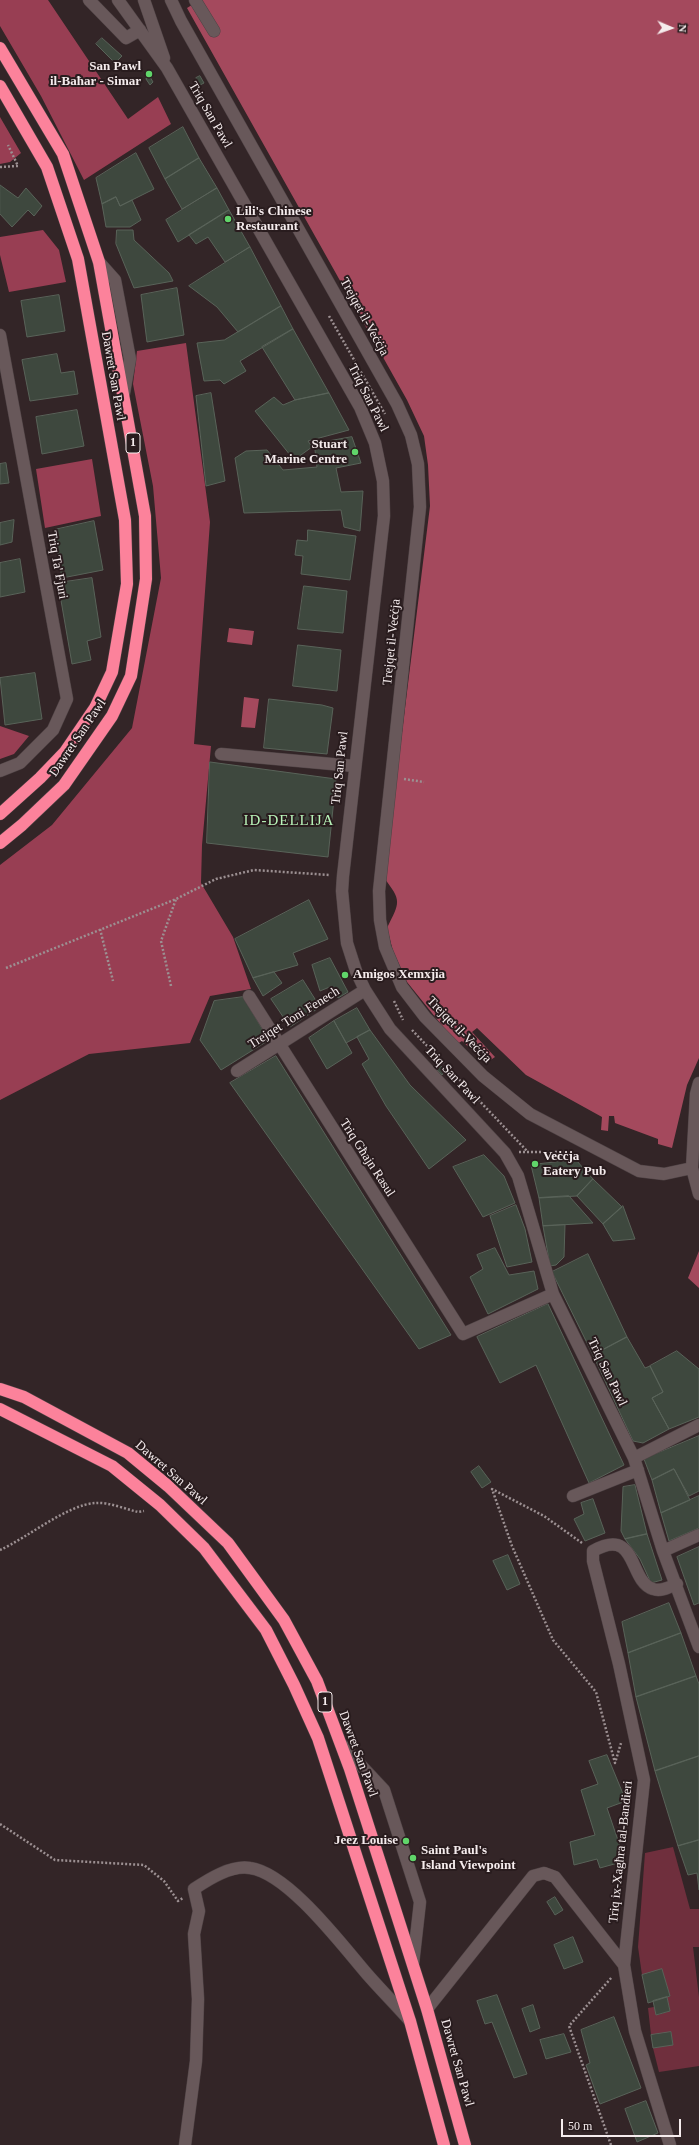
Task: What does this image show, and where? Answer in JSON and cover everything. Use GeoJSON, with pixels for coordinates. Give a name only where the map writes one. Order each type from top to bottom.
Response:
{"type":"FeatureCollection","features":[{"type":"Feature","properties":{"kind":"highway","name":"Dawret San Pawl"},"geometry":{"type":"LineString","coordinates":[[0,48],[63,154],[99,262],[124,393],[145,516],[146,579],[131,676],[112,716],[85,757],[64,785],[22,826],[0,843]]}},
{"type":"Feature","properties":{"kind":"highway","name":"Dawret San Pawl"},"geometry":{"type":"LineString","coordinates":[[0,86],[47,167],[78,259],[125,520],[127,584],[112,672],[95,708],[66,752],[29,789],[0,814]]}},
{"type":"Feature","properties":{"kind":"highway","name":"Dawret San Pawl"},"geometry":{"type":"LineString","coordinates":[[0,1389],[24,1397],[128,1453],[168,1486],[228,1543],[284,1620],[317,1681],[341,1744],[427,2009],[465,2145]]}},
{"type":"Feature","properties":{"kind":"highway","name":"1"},"geometry":{"type":"LineString","coordinates":[[0,1409],[112,1466],[160,1505],[204,1548],[266,1630],[294,1685],[318,1738],[410,2021],[444,2145]]}},
{"type":"Feature","properties":{"kind":"street"},"geometry":{"type":"LineString","coordinates":[[89,0],[126,38],[140,30]]}},
{"type":"Feature","properties":{"kind":"street","name":"Triq San Pawl"},"geometry":{"type":"LineString","coordinates":[[118,0],[167,68],[360,407],[375,443],[383,481],[384,516],[354,766],[342,891],[347,944],[356,970],[365,990],[390,1030],[505,1153],[518,1176],[553,1294],[634,1458],[663,1552],[677,1584],[699,1647]]}},
{"type":"Feature","properties":{"kind":"street","name":"Triq San Pawl"},"geometry":{"type":"LineString","coordinates":[[144,0],[167,68]]}},
{"type":"Feature","properties":{"kind":"street","name":"Trejqet il-Veċċja"},"geometry":{"type":"LineString","coordinates":[[171,0],[181,21],[397,404],[411,435],[418,464],[420,507],[379,890],[380,920],[385,947],[402,987],[425,1017],[483,1076],[530,1114],[639,1171],[664,1174],[692,1168]]}},
{"type":"Feature","properties":{"kind":"street"},"geometry":{"type":"LineString","coordinates":[[195,0],[214,31]]}},
{"type":"Feature","properties":{"kind":"street","name":"Triq Ta' Fjuri"},"geometry":{"type":"LineString","coordinates":[[0,335],[67,699],[53,730],[20,763],[0,772]]}},
{"type":"Feature","properties":{"kind":"street"},"geometry":{"type":"LineString","coordinates":[[221,754],[354,766]]}},
{"type":"Feature","properties":{"kind":"street","name":"Dawret San Pawl"},"geometry":{"type":"LineString","coordinates":[[0,836],[22,826]]}},
{"type":"Feature","properties":{"kind":"street","name":"Trejqet Toni Fenech"},"geometry":{"type":"LineString","coordinates":[[237,1071],[365,990]]}},
{"type":"Feature","properties":{"kind":"street","name":"Triq Għajn Rasul"},"geometry":{"type":"LineString","coordinates":[[249,996],[463,1334],[553,1294]]}},
{"type":"Feature","properties":{"kind":"street"},"geometry":{"type":"LineString","coordinates":[[699,1083],[696,1094],[692,1168],[699,1194]]}},
{"type":"Feature","properties":{"kind":"street"},"geometry":{"type":"LineString","coordinates":[[634,1458],[699,1425]]}},
{"type":"Feature","properties":{"kind":"street"},"geometry":{"type":"LineString","coordinates":[[573,1496],[638,1470]]}},
{"type":"Feature","properties":{"kind":"street"},"geometry":{"type":"LineString","coordinates":[[663,1552],[699,1535]]}},
{"type":"Feature","properties":{"kind":"street"},"geometry":{"type":"LineString","coordinates":[[594,1551],[605,1544],[616,1544],[626,1550],[646,1585],[658,1590],[677,1584]]}},
{"type":"Feature","properties":{"kind":"street","name":"Triq ix-Xagħra tal-Bandieri"},"geometry":{"type":"LineString","coordinates":[[594,1551],[593,1561],[620,1664],[644,1780],[624,1965],[636,2031],[670,2145]]}},
{"type":"Feature","properties":{"kind":"street"},"geometry":{"type":"LineString","coordinates":[[341,1744],[384,1790],[420,1902],[413,1964]]}},
{"type":"Feature","properties":{"kind":"street"},"geometry":{"type":"LineString","coordinates":[[185,2145],[196,2061],[198,1999],[194,1934],[199,1911],[194,1889],[218,1874],[248,1868],[264,1872],[296,1896],[329,1927],[367,1974],[410,2021]]}},
{"type":"Feature","properties":{"kind":"street"},"geometry":{"type":"LineString","coordinates":[[427,2009],[533,1876],[544,1872],[555,1877],[624,1965]]}},
{"type":"Feature","properties":{"kind":"path"},"geometry":{"type":"LineString","coordinates":[[0,167],[18,166],[8,145]]}},
{"type":"Feature","properties":{"kind":"path"},"geometry":{"type":"LineString","coordinates":[[328,314],[387,418]]}},
{"type":"Feature","properties":{"kind":"path"},"geometry":{"type":"LineString","coordinates":[[398,778],[424,782]]}},
{"type":"Feature","properties":{"kind":"path"},"geometry":{"type":"LineString","coordinates":[[6,968],[176,899],[216,879],[254,870],[343,876]]}},
{"type":"Feature","properties":{"kind":"path"},"geometry":{"type":"LineString","coordinates":[[171,986],[161,941],[176,899]]}},
{"type":"Feature","properties":{"kind":"path"},"geometry":{"type":"LineString","coordinates":[[100,929],[113,981]]}},
{"type":"Feature","properties":{"kind":"path"},"geometry":{"type":"LineString","coordinates":[[393,999],[403,1020],[527,1151]]}},
{"type":"Feature","properties":{"kind":"path"},"geometry":{"type":"LineString","coordinates":[[505,1153],[527,1151],[574,1152]]}},
{"type":"Feature","properties":{"kind":"path"},"geometry":{"type":"LineString","coordinates":[[594,1551],[544,1516],[492,1489],[512,1546],[553,1640],[596,1692],[615,1763],[621,1741]]}},
{"type":"Feature","properties":{"kind":"path"},"geometry":{"type":"LineString","coordinates":[[0,1550],[16,1543],[80,1505],[97,1502],[138,1512],[160,1505]]}},
{"type":"Feature","properties":{"kind":"path"},"geometry":{"type":"LineString","coordinates":[[0,1824],[55,1860],[144,1865],[164,1881],[178,1901],[194,1889]]}},
{"type":"Feature","properties":{"kind":"path"},"geometry":{"type":"LineString","coordinates":[[611,2145],[569,2026],[624,1965]]}},
{"type":"Feature","properties":{"kind":"shaded area"},"geometry":{"type":"Polygon","coordinates":[[[0,0],[48,0],[128,119],[158,97],[171,124],[84,180],[41,96],[0,26],[0,0]]]}},
{"type":"Feature","properties":{"kind":"shaded area"},"geometry":{"type":"Polygon","coordinates":[[[200,0],[699,0],[699,1058],[687,1085],[672,1148],[658,1144],[658,1139],[615,1123],[614,1116],[609,1116],[608,1131],[601,1130],[602,1117],[526,1075],[477,1028],[472,1032],[495,1057],[486,1063],[462,1041],[457,1044],[407,982],[393,951],[387,928],[397,907],[397,902],[394,892],[384,878],[430,506],[428,465],[424,436],[407,400],[187,8],[200,0]]]}},
{"type":"Feature","properties":{"kind":"shaded area"},"geometry":{"type":"Polygon","coordinates":[[[0,117],[21,153],[10,162],[0,164],[0,117]]]}},
{"type":"Feature","properties":{"kind":"shaded area"},"geometry":{"type":"Polygon","coordinates":[[[43,230],[59,250],[66,282],[9,292],[0,255],[0,237],[43,230]]]}},
{"type":"Feature","properties":{"kind":"shaded area"},"geometry":{"type":"Polygon","coordinates":[[[186,343],[210,522],[194,744],[211,746],[202,845],[201,883],[233,937],[251,989],[210,996],[190,1043],[89,1054],[0,1100],[0,865],[52,825],[132,728],[161,578],[153,486],[133,384],[137,351],[186,343]]]}},
{"type":"Feature","properties":{"kind":"shaded area"},"geometry":{"type":"Polygon","coordinates":[[[92,459],[101,516],[45,528],[36,469],[92,459]]]}},
{"type":"Feature","properties":{"kind":"shaded area"},"geometry":{"type":"Polygon","coordinates":[[[229,628],[254,631],[252,645],[227,642],[229,628]]]}},
{"type":"Feature","properties":{"kind":"shaded area"},"geometry":{"type":"Polygon","coordinates":[[[244,697],[259,699],[255,728],[241,727],[244,697]]]}},
{"type":"Feature","properties":{"kind":"shaded area"},"geometry":{"type":"Polygon","coordinates":[[[0,726],[29,736],[14,754],[0,759],[0,726]]]}},
{"type":"Feature","properties":{"kind":"shaded area"},"geometry":{"type":"Polygon","coordinates":[[[699,1251],[699,1288],[688,1278],[699,1251]]]}},
{"type":"Feature","properties":{"kind":"shaded area"},"geometry":{"type":"Polygon","coordinates":[[[673,1847],[690,1909],[699,1909],[699,1947],[693,1947],[699,1997],[699,2066],[659,2072],[653,2048],[673,2044],[671,2032],[651,2035],[648,2008],[654,2007],[657,2015],[670,2011],[667,1997],[670,1996],[662,1970],[642,1975],[638,1947],[645,1853],[673,1847]]]}},
{"type":"Feature","properties":{"kind":"building"},"geometry":{"type":"Polygon","coordinates":[[[102,38],[122,56],[115,63],[96,44],[102,38]]]}},
{"type":"Feature","properties":{"kind":"building"},"geometry":{"type":"Polygon","coordinates":[[[200,76],[204,83],[200,85],[196,78],[200,76]]]}},
{"type":"Feature","properties":{"kind":"building"},"geometry":{"type":"Polygon","coordinates":[[[150,77],[153,82],[150,85],[146,79],[150,77]]]}},
{"type":"Feature","properties":{"kind":"building"},"geometry":{"type":"Polygon","coordinates":[[[183,127],[199,158],[165,179],[149,148],[183,127]]]}},
{"type":"Feature","properties":{"kind":"building"},"geometry":{"type":"Polygon","coordinates":[[[136,153],[154,189],[120,206],[116,197],[102,204],[96,178],[136,153]]]}},
{"type":"Feature","properties":{"kind":"building"},"geometry":{"type":"Polygon","coordinates":[[[199,158],[217,188],[182,209],[165,179],[199,158]]]}},
{"type":"Feature","properties":{"kind":"building"},"geometry":{"type":"Polygon","coordinates":[[[0,185],[18,198],[26,188],[42,206],[34,216],[28,210],[12,227],[0,214],[0,185]]]}},
{"type":"Feature","properties":{"kind":"building"},"geometry":{"type":"Polygon","coordinates":[[[217,188],[229,210],[178,242],[166,220],[217,188]]]}},
{"type":"Feature","properties":{"kind":"building"},"geometry":{"type":"Polygon","coordinates":[[[116,197],[120,206],[132,200],[141,220],[130,227],[106,227],[102,204],[116,197]]]}},
{"type":"Feature","properties":{"kind":"building"},"geometry":{"type":"Polygon","coordinates":[[[229,210],[250,247],[225,262],[208,237],[196,244],[189,235],[229,210]]]}},
{"type":"Feature","properties":{"kind":"building"},"geometry":{"type":"Polygon","coordinates":[[[117,230],[133,230],[134,240],[169,273],[173,281],[134,288],[116,244],[117,230]]]}},
{"type":"Feature","properties":{"kind":"building"},"geometry":{"type":"Polygon","coordinates":[[[250,247],[281,306],[238,332],[217,307],[189,286],[250,247]]]}},
{"type":"Feature","properties":{"kind":"building"},"geometry":{"type":"Polygon","coordinates":[[[177,288],[184,335],[147,342],[141,295],[177,288]]]}},
{"type":"Feature","properties":{"kind":"building"},"geometry":{"type":"Polygon","coordinates":[[[59,295],[65,331],[27,337],[21,301],[59,295]]]}},
{"type":"Feature","properties":{"kind":"building"},"geometry":{"type":"Polygon","coordinates":[[[281,306],[293,329],[240,361],[246,371],[224,384],[220,380],[204,381],[197,343],[224,340],[281,306]]]}},
{"type":"Feature","properties":{"kind":"building"},"geometry":{"type":"Polygon","coordinates":[[[293,329],[329,393],[295,400],[262,347],[293,329]]]}},
{"type":"Feature","properties":{"kind":"building"},"geometry":{"type":"Polygon","coordinates":[[[57,354],[61,373],[74,371],[78,394],[30,401],[22,360],[57,354]]]}},
{"type":"Feature","properties":{"kind":"building"},"geometry":{"type":"Polygon","coordinates":[[[211,393],[225,481],[206,486],[196,396],[211,393]]]}},
{"type":"Feature","properties":{"kind":"building"},"geometry":{"type":"Polygon","coordinates":[[[329,393],[349,430],[308,441],[312,447],[294,460],[255,411],[274,397],[283,405],[295,400],[329,393]]]}},
{"type":"Feature","properties":{"kind":"building"},"geometry":{"type":"Polygon","coordinates":[[[77,410],[84,446],[42,454],[36,417],[77,410]]]}},
{"type":"Feature","properties":{"kind":"building"},"geometry":{"type":"Polygon","coordinates":[[[352,437],[361,463],[336,468],[341,492],[363,491],[360,531],[344,527],[341,510],[244,513],[235,458],[246,451],[267,450],[283,470],[317,467],[315,450],[324,442],[352,437]]]}},
{"type":"Feature","properties":{"kind":"building"},"geometry":{"type":"Polygon","coordinates":[[[6,463],[9,483],[0,484],[0,464],[6,463]]]}},
{"type":"Feature","properties":{"kind":"building"},"geometry":{"type":"Polygon","coordinates":[[[14,520],[12,542],[0,545],[0,523],[14,520]]]}},
{"type":"Feature","properties":{"kind":"building"},"geometry":{"type":"Polygon","coordinates":[[[94,521],[103,570],[62,578],[54,530],[94,521]]]}},
{"type":"Feature","properties":{"kind":"building"},"geometry":{"type":"Polygon","coordinates":[[[308,530],[356,536],[350,580],[301,574],[303,556],[295,555],[297,540],[307,541],[308,530]]]}},
{"type":"Feature","properties":{"kind":"building"},"geometry":{"type":"Polygon","coordinates":[[[20,559],[25,592],[0,597],[0,563],[20,559]]]}},
{"type":"Feature","properties":{"kind":"building"},"geometry":{"type":"Polygon","coordinates":[[[92,578],[101,637],[87,641],[91,660],[72,664],[58,583],[92,578]]]}},
{"type":"Feature","properties":{"kind":"building"},"geometry":{"type":"Polygon","coordinates":[[[304,586],[347,591],[343,633],[298,629],[304,586]]]}},
{"type":"Feature","properties":{"kind":"building"},"geometry":{"type":"Polygon","coordinates":[[[394,599],[398,599],[397,608],[393,608],[394,599]]]}},
{"type":"Feature","properties":{"kind":"building"},"geometry":{"type":"Polygon","coordinates":[[[298,645],[341,650],[337,691],[293,686],[298,645]]]}},
{"type":"Feature","properties":{"kind":"building"},"geometry":{"type":"Polygon","coordinates":[[[35,673],[42,719],[5,725],[0,678],[35,673]]]}},
{"type":"Feature","properties":{"kind":"building"},"geometry":{"type":"Polygon","coordinates":[[[269,699],[322,705],[333,708],[327,754],[264,748],[269,699]]]}},
{"type":"Feature","properties":{"kind":"building"},"geometry":{"type":"Polygon","coordinates":[[[210,762],[336,779],[328,857],[207,843],[210,762]]]}},
{"type":"Feature","properties":{"kind":"building"},"geometry":{"type":"Polygon","coordinates":[[[309,900],[328,939],[293,953],[298,965],[253,978],[235,939],[309,900]]]}},
{"type":"Feature","properties":{"kind":"building"},"geometry":{"type":"Polygon","coordinates":[[[330,958],[348,992],[338,998],[332,986],[320,991],[312,965],[330,958]]]}},
{"type":"Feature","properties":{"kind":"building"},"geometry":{"type":"Polygon","coordinates":[[[274,972],[282,983],[263,996],[253,978],[274,972]]]}},
{"type":"Feature","properties":{"kind":"building"},"geometry":{"type":"Polygon","coordinates":[[[303,980],[320,1007],[290,1027],[271,999],[303,980]]]}},
{"type":"Feature","properties":{"kind":"building"},"geometry":{"type":"Polygon","coordinates":[[[243,997],[269,1040],[221,1070],[200,1040],[214,1001],[243,997]]]}},
{"type":"Feature","properties":{"kind":"building"},"geometry":{"type":"Polygon","coordinates":[[[357,1008],[370,1030],[346,1043],[334,1021],[357,1008]]]}},
{"type":"Feature","properties":{"kind":"building"},"geometry":{"type":"Polygon","coordinates":[[[334,1021],[352,1053],[327,1069],[309,1038],[334,1021]]]}},
{"type":"Feature","properties":{"kind":"building"},"geometry":{"type":"Polygon","coordinates":[[[370,1030],[410,1085],[466,1140],[429,1169],[386,1106],[362,1064],[369,1059],[357,1037],[370,1030]]]}},
{"type":"Feature","properties":{"kind":"building"},"geometry":{"type":"Polygon","coordinates":[[[276,1056],[451,1335],[419,1349],[230,1083],[276,1056]]]}},
{"type":"Feature","properties":{"kind":"building"},"geometry":{"type":"Polygon","coordinates":[[[440,1065],[445,1071],[442,1075],[436,1069],[440,1065]]]}},
{"type":"Feature","properties":{"kind":"building"},"geometry":{"type":"Polygon","coordinates":[[[484,1155],[504,1176],[515,1203],[483,1217],[453,1167],[484,1155]]]}},
{"type":"Feature","properties":{"kind":"building"},"geometry":{"type":"Polygon","coordinates":[[[576,1160],[593,1179],[577,1196],[539,1198],[531,1165],[576,1160]]]}},
{"type":"Feature","properties":{"kind":"building"},"geometry":{"type":"Polygon","coordinates":[[[593,1179],[622,1207],[603,1224],[577,1196],[593,1179]]]}},
{"type":"Feature","properties":{"kind":"building"},"geometry":{"type":"Polygon","coordinates":[[[569,1196],[593,1223],[543,1226],[539,1198],[569,1196]]]}},
{"type":"Feature","properties":{"kind":"building"},"geometry":{"type":"Polygon","coordinates":[[[516,1205],[525,1229],[532,1262],[507,1267],[490,1216],[516,1205]]]}},
{"type":"Feature","properties":{"kind":"building"},"geometry":{"type":"Polygon","coordinates":[[[623,1206],[635,1239],[613,1241],[603,1224],[623,1206]]]}},
{"type":"Feature","properties":{"kind":"building"},"geometry":{"type":"Polygon","coordinates":[[[565,1225],[564,1257],[556,1265],[550,1266],[543,1226],[565,1225]]]}},
{"type":"Feature","properties":{"kind":"building"},"geometry":{"type":"Polygon","coordinates":[[[495,1248],[509,1275],[534,1271],[538,1289],[488,1314],[470,1277],[483,1269],[477,1255],[495,1248]]]}},
{"type":"Feature","properties":{"kind":"building"},"geometry":{"type":"Polygon","coordinates":[[[588,1254],[627,1337],[593,1355],[552,1272],[588,1254]]]}},
{"type":"Feature","properties":{"kind":"building"},"geometry":{"type":"Polygon","coordinates":[[[548,1304],[624,1465],[589,1483],[536,1365],[500,1383],[477,1337],[548,1304]]]}},
{"type":"Feature","properties":{"kind":"building"},"geometry":{"type":"Polygon","coordinates":[[[627,1337],[645,1368],[650,1366],[663,1392],[652,1398],[669,1429],[643,1443],[633,1441],[593,1355],[627,1337]]]}},
{"type":"Feature","properties":{"kind":"building"},"geometry":{"type":"Polygon","coordinates":[[[677,1351],[699,1369],[699,1417],[669,1429],[652,1398],[663,1392],[650,1366],[677,1351]]]}},
{"type":"Feature","properties":{"kind":"building"},"geometry":{"type":"Polygon","coordinates":[[[699,1436],[699,1491],[689,1496],[674,1469],[652,1480],[644,1459],[699,1436]]]}},
{"type":"Feature","properties":{"kind":"building"},"geometry":{"type":"Polygon","coordinates":[[[479,1466],[491,1482],[482,1488],[471,1472],[479,1466]]]}},
{"type":"Feature","properties":{"kind":"building"},"geometry":{"type":"Polygon","coordinates":[[[674,1469],[690,1500],[661,1513],[652,1480],[674,1469]]]}},
{"type":"Feature","properties":{"kind":"building"},"geometry":{"type":"Polygon","coordinates":[[[635,1485],[647,1534],[625,1539],[621,1531],[623,1487],[635,1485]]]}},
{"type":"Feature","properties":{"kind":"building"},"geometry":{"type":"Polygon","coordinates":[[[699,1496],[699,1528],[669,1541],[661,1513],[699,1496]]]}},
{"type":"Feature","properties":{"kind":"building"},"geometry":{"type":"Polygon","coordinates":[[[593,1499],[605,1533],[585,1541],[574,1519],[584,1514],[581,1503],[593,1499]]]}},
{"type":"Feature","properties":{"kind":"building"},"geometry":{"type":"Polygon","coordinates":[[[647,1534],[662,1580],[651,1583],[640,1559],[625,1539],[647,1534]]]}},
{"type":"Feature","properties":{"kind":"building"},"geometry":{"type":"Polygon","coordinates":[[[699,1547],[699,1603],[694,1605],[677,1557],[699,1547]]]}},
{"type":"Feature","properties":{"kind":"building"},"geometry":{"type":"Polygon","coordinates":[[[508,1555],[520,1584],[507,1590],[493,1561],[508,1555]]]}},
{"type":"Feature","properties":{"kind":"building"},"geometry":{"type":"Polygon","coordinates":[[[669,1603],[681,1633],[628,1653],[622,1622],[669,1603]]]}},
{"type":"Feature","properties":{"kind":"building"},"geometry":{"type":"Polygon","coordinates":[[[681,1633],[696,1676],[636,1697],[628,1653],[681,1633]]]}},
{"type":"Feature","properties":{"kind":"building"},"geometry":{"type":"Polygon","coordinates":[[[696,1676],[699,1684],[699,1756],[655,1771],[636,1697],[696,1676]]]}},
{"type":"Feature","properties":{"kind":"building"},"geometry":{"type":"Polygon","coordinates":[[[607,1755],[626,1801],[607,1808],[625,1861],[600,1868],[597,1859],[574,1865],[570,1842],[595,1835],[581,1790],[598,1784],[589,1761],[607,1755]]]}},
{"type":"Feature","properties":{"kind":"building"},"geometry":{"type":"Polygon","coordinates":[[[699,1756],[699,1840],[678,1846],[655,1771],[699,1756]]]}},
{"type":"Feature","properties":{"kind":"building"},"geometry":{"type":"Polygon","coordinates":[[[699,1840],[699,1890],[697,1873],[688,1875],[678,1846],[699,1840]]]}},
{"type":"Feature","properties":{"kind":"building"},"geometry":{"type":"Polygon","coordinates":[[[555,1897],[563,1910],[555,1915],[547,1902],[555,1897]]]}},
{"type":"Feature","properties":{"kind":"building"},"geometry":{"type":"Polygon","coordinates":[[[573,1937],[583,1962],[564,1969],[554,1945],[573,1937]]]}},
{"type":"Feature","properties":{"kind":"building"},"geometry":{"type":"Polygon","coordinates":[[[662,1969],[670,1996],[648,2003],[642,1975],[662,1969]]]}},
{"type":"Feature","properties":{"kind":"building"},"geometry":{"type":"Polygon","coordinates":[[[497,1995],[527,2074],[514,2078],[492,2022],[485,2024],[477,2001],[497,1995]]]}},
{"type":"Feature","properties":{"kind":"building"},"geometry":{"type":"Polygon","coordinates":[[[667,1997],[670,2011],[656,2015],[653,2001],[667,1997]]]}},
{"type":"Feature","properties":{"kind":"building"},"geometry":{"type":"Polygon","coordinates":[[[533,2005],[540,2028],[530,2032],[522,2009],[533,2005]]]}},
{"type":"Feature","properties":{"kind":"building"},"geometry":{"type":"Polygon","coordinates":[[[614,2017],[641,2088],[600,2104],[586,2065],[590,2063],[581,2030],[614,2017]]]}},
{"type":"Feature","properties":{"kind":"building"},"geometry":{"type":"Polygon","coordinates":[[[671,2032],[673,2045],[653,2048],[651,2035],[671,2032]]]}},
{"type":"Feature","properties":{"kind":"building"},"geometry":{"type":"Polygon","coordinates":[[[564,2034],[571,2052],[546,2059],[540,2040],[564,2034]]]}},
{"type":"Feature","properties":{"kind":"building"},"geometry":{"type":"Polygon","coordinates":[[[646,2101],[658,2133],[637,2142],[625,2109],[646,2101]]]}},
{"type":"Feature","properties":{"kind":"place","name":"San Pawl il-Baħar - Simar"},"geometry":{"type":"Point","coordinates":[149,74]}},
{"type":"Feature","properties":{"kind":"place","name":"Lili's Chinese Restaurant"},"geometry":{"type":"Point","coordinates":[228,219]}},
{"type":"Feature","properties":{"kind":"place","name":"Stuart Marine Centre"},"geometry":{"type":"Point","coordinates":[355,452]}},
{"type":"Feature","properties":{"kind":"place","name":"Amigos Xemxjia"},"geometry":{"type":"Point","coordinates":[345,975]}},
{"type":"Feature","properties":{"kind":"place","name":"Veċċja Eatery Pub"},"geometry":{"type":"Point","coordinates":[535,1164]}},
{"type":"Feature","properties":{"kind":"place","name":"Jeez Louise"},"geometry":{"type":"Point","coordinates":[406,1841]}},
{"type":"Feature","properties":{"kind":"place","name":"Saint Paul's Island Viewpoint"},"geometry":{"type":"Point","coordinates":[413,1858]}},
{"type":"Feature","properties":{"kind":"district","name":"ID-DELLIJA"},"geometry":{"type":"Point","coordinates":[289,821]}}]}
